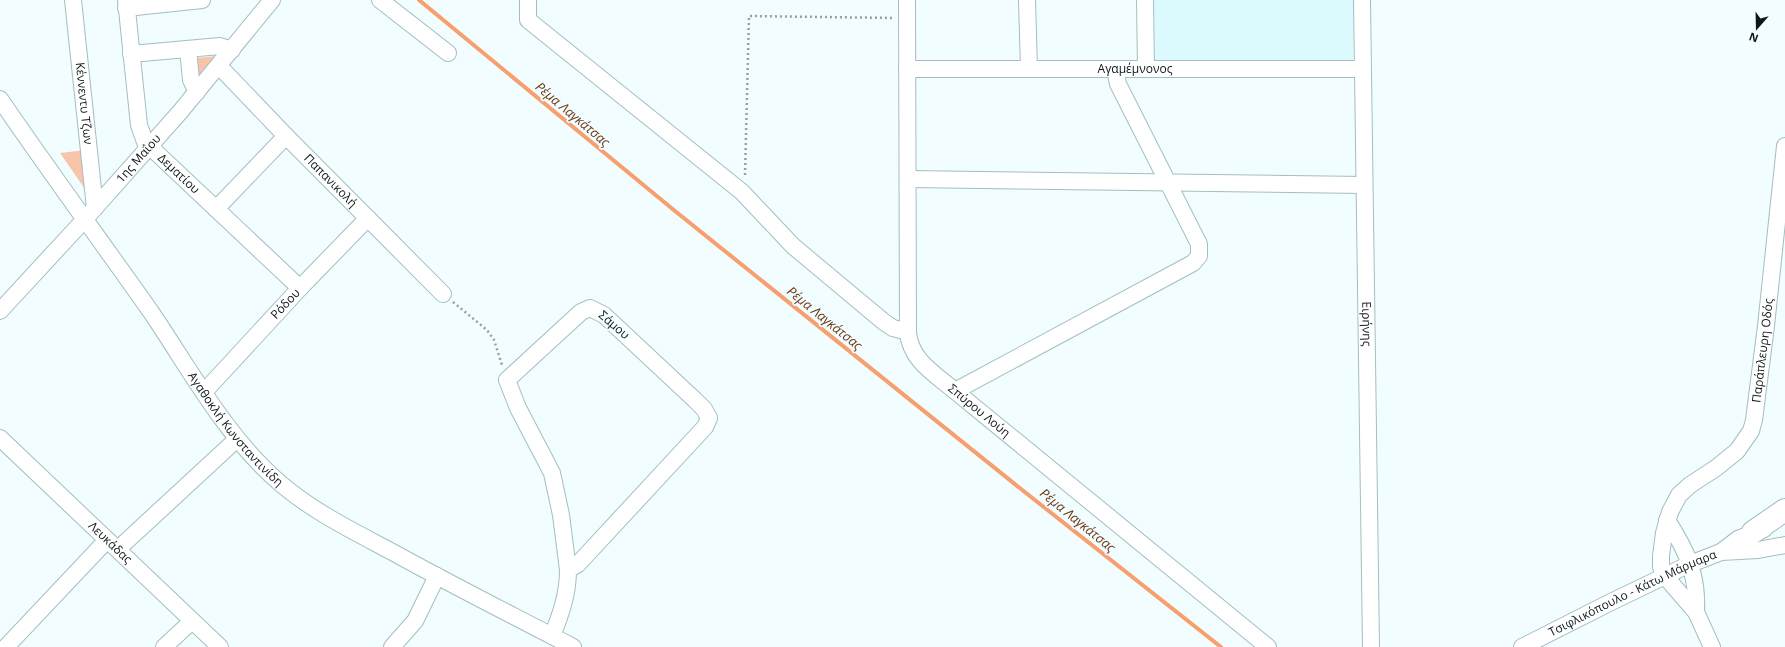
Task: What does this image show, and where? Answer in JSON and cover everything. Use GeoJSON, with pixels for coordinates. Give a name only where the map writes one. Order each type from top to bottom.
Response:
{"type":"FeatureCollection","features":[{"type":"Feature","properties":{"kind":"highway"},"geometry":{"type":"LineString","coordinates":[[1753,532],[1785,510]]}},
{"type":"Feature","properties":{"kind":"street","name":"Κέννεντυ Τζων"},"geometry":{"type":"LineString","coordinates":[[73,0],[90,213]]}},
{"type":"Feature","properties":{"kind":"street"},"geometry":{"type":"LineString","coordinates":[[126,4],[202,0]]}},
{"type":"Feature","properties":{"kind":"street"},"geometry":{"type":"LineString","coordinates":[[380,0],[448,53]]}},
{"type":"Feature","properties":{"kind":"street"},"geometry":{"type":"LineString","coordinates":[[528,0],[528,20],[742,192],[793,246],[866,307],[892,328],[908,332]]}},
{"type":"Feature","properties":{"kind":"street","name":"Σπύρου Λούη"},"geometry":{"type":"LineString","coordinates":[[907,0],[908,332],[910,345],[917,358],[954,391],[1268,647]]}},
{"type":"Feature","properties":{"kind":"street"},"geometry":{"type":"LineString","coordinates":[[1027,0],[1029,69]]}},
{"type":"Feature","properties":{"kind":"street"},"geometry":{"type":"LineString","coordinates":[[1145,0],[1146,69]]}},
{"type":"Feature","properties":{"kind":"street","name":"Ειρήνης"},"geometry":{"type":"LineString","coordinates":[[1362,0],[1371,647]]}},
{"type":"Feature","properties":{"kind":"street","name":"1ης Μαΐου"},"geometry":{"type":"LineString","coordinates":[[0,311],[90,213],[197,92],[270,1]]}},
{"type":"Feature","properties":{"kind":"street","name":"Δεματίου"},"geometry":{"type":"LineString","coordinates":[[126,4],[139,125],[143,139],[149,147],[300,288]]}},
{"type":"Feature","properties":{"kind":"street"},"geometry":{"type":"LineString","coordinates":[[132,54],[224,46],[232,50]]}},
{"type":"Feature","properties":{"kind":"street"},"geometry":{"type":"LineString","coordinates":[[188,49],[191,80],[197,92]]}},
{"type":"Feature","properties":{"kind":"street","name":"Παπανικολή"},"geometry":{"type":"LineString","coordinates":[[219,66],[286,136],[443,294]]}},
{"type":"Feature","properties":{"kind":"street","name":"Αγαμέμνονoς"},"geometry":{"type":"LineString","coordinates":[[907,69],[1363,69]]}},
{"type":"Feature","properties":{"kind":"street"},"geometry":{"type":"LineString","coordinates":[[954,391],[1198,259],[1200,253],[1199,244],[1166,182],[1118,84],[1115,69]]}},
{"type":"Feature","properties":{"kind":"street","name":"Αγαθοκλή Κωνσταντινίδη"},"geometry":{"type":"LineString","coordinates":[[3,109],[90,213],[204,392],[237,439],[270,473],[312,506],[350,529],[573,647]]}},
{"type":"Feature","properties":{"kind":"street"},"geometry":{"type":"LineString","coordinates":[[216,209],[286,136]]}},
{"type":"Feature","properties":{"kind":"street","name":"Παράπλευρη Οδός"},"geometry":{"type":"LineString","coordinates":[[1664,575],[1661,567],[1661,556],[1664,533],[1674,502],[1679,494],[1690,485],[1716,468],[1737,451],[1748,436],[1754,420],[1766,333],[1785,146]]}},
{"type":"Feature","properties":{"kind":"street"},"geometry":{"type":"LineString","coordinates":[[908,180],[1364,185]]}},
{"type":"Feature","properties":{"kind":"street","name":"Ρόδου"},"geometry":{"type":"LineString","coordinates":[[204,392],[300,288],[368,218]]}},
{"type":"Feature","properties":{"kind":"street","name":"Σάμου"},"geometry":{"type":"LineString","coordinates":[[507,380],[581,312],[585,309],[593,308],[604,315],[695,400],[710,418],[705,427],[578,564],[568,570]]}},
{"type":"Feature","properties":{"kind":"street"},"geometry":{"type":"LineString","coordinates":[[507,380],[518,408],[552,473],[561,515],[568,570],[568,583],[565,601],[552,636]]}},
{"type":"Feature","properties":{"kind":"street","name":"Λευκάδας"},"geometry":{"type":"LineString","coordinates":[[0,438],[220,647]]}},
{"type":"Feature","properties":{"kind":"street"},"geometry":{"type":"LineString","coordinates":[[6,647],[112,545],[237,439]]}},
{"type":"Feature","properties":{"kind":"street"},"geometry":{"type":"LineString","coordinates":[[1668,520],[1690,564],[1697,588],[1696,612]]}},
{"type":"Feature","properties":{"kind":"street","name":"Τσιφλικόπουλο - Κάτω Μάρμαρα"},"geometry":{"type":"LineString","coordinates":[[1522,647],[1664,575],[1721,552],[1738,539],[1753,532],[1785,523]]}},
{"type":"Feature","properties":{"kind":"street","name":"Τσιφλικόπουλο - Κάτω Μάρμαρα"},"geometry":{"type":"LineString","coordinates":[[1721,552],[1762,549],[1785,545]]}},
{"type":"Feature","properties":{"kind":"street"},"geometry":{"type":"LineString","coordinates":[[1664,575],[1696,612],[1712,647]]}},
{"type":"Feature","properties":{"kind":"street"},"geometry":{"type":"LineString","coordinates":[[392,647],[415,621],[438,576]]}},
{"type":"Feature","properties":{"kind":"street"},"geometry":{"type":"LineString","coordinates":[[164,647],[192,621]]}},
{"type":"Feature","properties":{"kind":"path"},"geometry":{"type":"LineString","coordinates":[[742,192],[745,175],[749,16],[907,18]]}},
{"type":"Feature","properties":{"kind":"path"},"geometry":{"type":"LineString","coordinates":[[443,294],[487,330],[494,340],[507,380]]}},
{"type":"Feature","properties":{"kind":"shaded area"},"geometry":{"type":"Polygon","coordinates":[[[1154,0],[1353,0],[1353,61],[1155,60],[1154,0]]]}},
{"type":"Feature","properties":{"kind":"shaded area"},"geometry":{"type":"Polygon","coordinates":[[[218,56],[199,81],[196,58],[218,56]]]}},
{"type":"Feature","properties":{"kind":"shaded area"},"geometry":{"type":"Polygon","coordinates":[[[86,150],[85,189],[60,153],[86,150]]]}},
{"type":"Feature","properties":{"kind":"waterway","name":"Ρέμα Λαγκάτσας"},"geometry":{"type":"LineString","coordinates":[[419,0],[675,211],[1026,493],[1221,647]]}}]}
